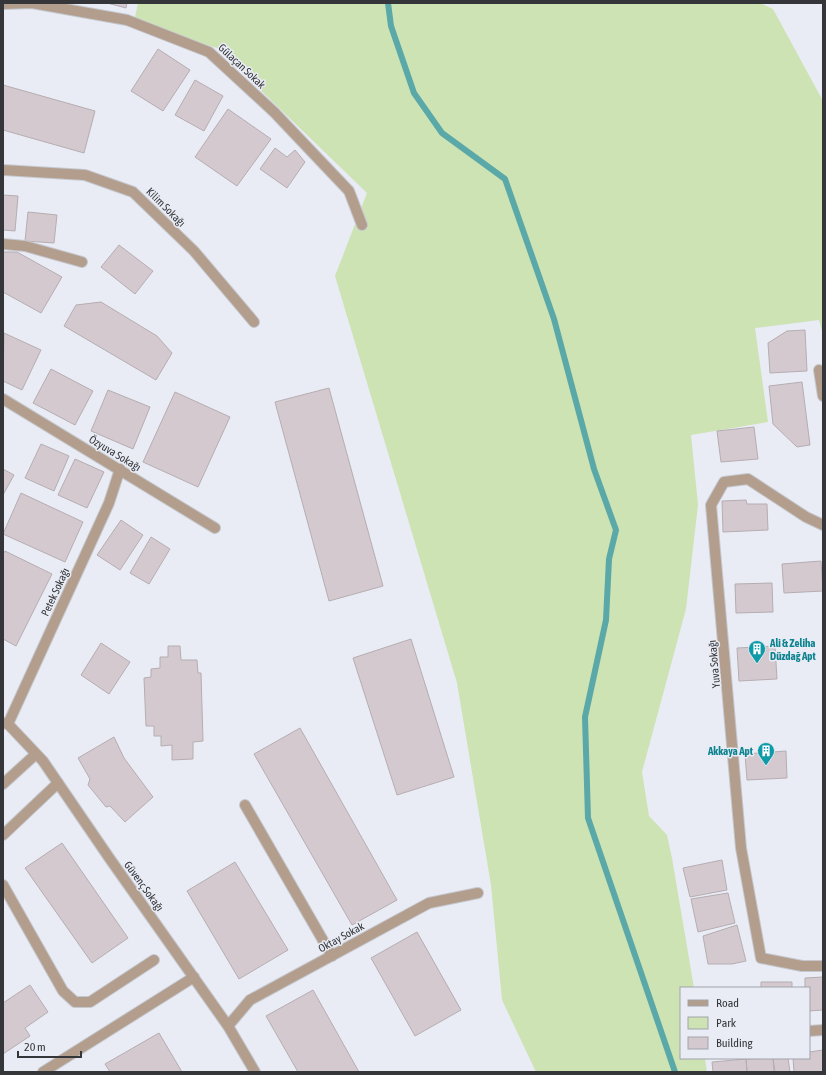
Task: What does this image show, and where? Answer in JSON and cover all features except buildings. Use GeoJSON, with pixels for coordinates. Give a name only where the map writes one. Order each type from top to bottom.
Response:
{"type":"FeatureCollection","features":[{"type":"Feature","properties":{"kind":"street","name":"Gülaçan Sokak"},"geometry":{"type":"LineString","coordinates":[[3,4],[32,3],[127,20],[209,52],[274,112],[349,191],[362,225]]}},
{"type":"Feature","properties":{"kind":"street","name":"Kilim Sokağı"},"geometry":{"type":"LineString","coordinates":[[3,170],[85,175],[133,192],[194,252],[254,322]]}},
{"type":"Feature","properties":{"kind":"street"},"geometry":{"type":"LineString","coordinates":[[3,244],[25,246],[82,262]]}},
{"type":"Feature","properties":{"kind":"street"},"geometry":{"type":"LineString","coordinates":[[819,370],[823,396]]}},
{"type":"Feature","properties":{"kind":"street","name":"Özyuva Sokağı"},"geometry":{"type":"LineString","coordinates":[[3,399],[215,528]]}},
{"type":"Feature","properties":{"kind":"street","name":"Petek Sokağı"},"geometry":{"type":"LineString","coordinates":[[6,724],[109,503],[120,469]]}},
{"type":"Feature","properties":{"kind":"street","name":"Yuva Sokağı"},"geometry":{"type":"LineString","coordinates":[[823,525],[806,517],[748,479],[724,482],[711,506],[741,848],[761,958],[802,966],[823,966]]}},
{"type":"Feature","properties":{"kind":"street","name":"Güvenç Sokağı"},"geometry":{"type":"LineString","coordinates":[[6,724],[36,754],[58,784],[228,1026],[255,1072]]}},
{"type":"Feature","properties":{"kind":"street"},"geometry":{"type":"LineString","coordinates":[[3,784],[36,754]]}},
{"type":"Feature","properties":{"kind":"street"},"geometry":{"type":"LineString","coordinates":[[3,835],[58,784]]}},
{"type":"Feature","properties":{"kind":"street"},"geometry":{"type":"LineString","coordinates":[[245,805],[332,956]]}},
{"type":"Feature","properties":{"kind":"street"},"geometry":{"type":"LineString","coordinates":[[3,885],[63,991],[75,1002],[90,1002],[154,960]]}},
{"type":"Feature","properties":{"kind":"street","name":"Oktay Sokak"},"geometry":{"type":"LineString","coordinates":[[228,1026],[250,1000],[429,903],[478,893]]}},
{"type":"Feature","properties":{"kind":"street"},"geometry":{"type":"LineString","coordinates":[[42,1072],[194,977]]}},
{"type":"Feature","properties":{"kind":"street"},"geometry":{"type":"LineString","coordinates":[[810,1031],[823,1030]]}},
{"type":"Feature","properties":{"kind":"green space"},"geometry":{"type":"Polygon","coordinates":[[[138,3],[760,3],[773,9],[823,101],[823,335],[819,320],[755,328],[768,422],[691,435],[698,505],[686,609],[642,772],[649,816],[667,835],[694,987],[680,987],[680,1059],[705,1059],[707,1072],[536,1072],[502,1000],[491,885],[457,683],[335,276],[367,193],[217,48],[134,22],[138,3]]]}},
{"type":"Feature","properties":{"kind":"waterway"},"geometry":{"type":"LineString","coordinates":[[388,3],[391,26],[414,93],[442,133],[505,179],[554,319],[594,469],[616,530],[609,559],[606,620],[585,717],[588,818],[675,1072]]}},
{"type":"Feature","properties":{"kind":"place","name":"Ali & Zeliha Düzdağ Apt"},"geometry":{"type":"Point","coordinates":[757,664]}},
{"type":"Feature","properties":{"kind":"place","name":"Akkaya Apt"},"geometry":{"type":"Point","coordinates":[766,766]}}]}
